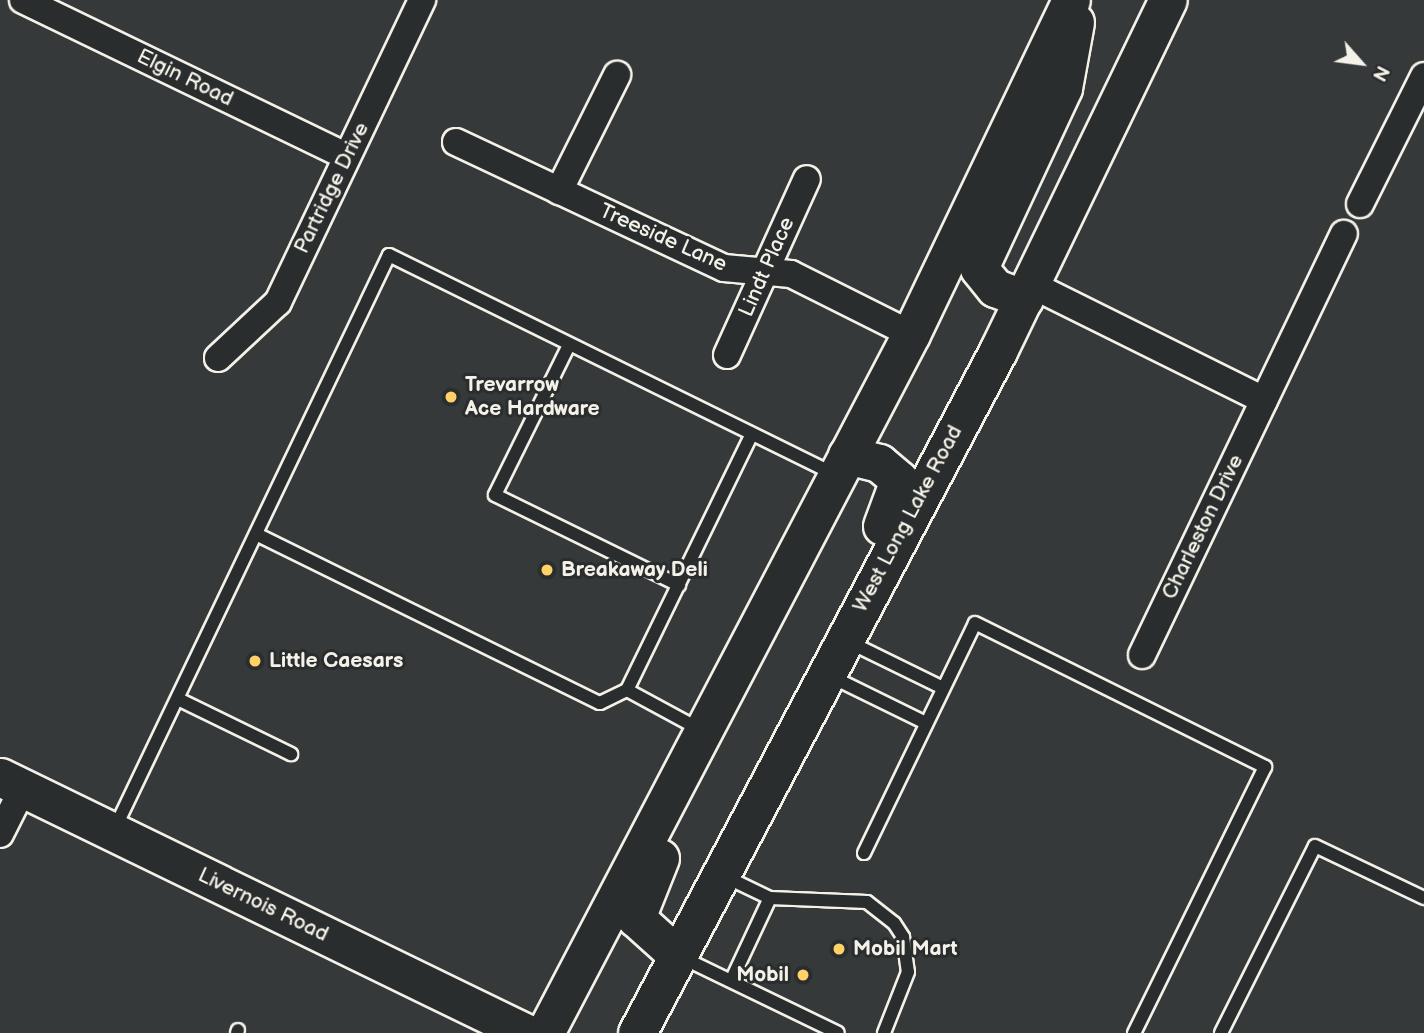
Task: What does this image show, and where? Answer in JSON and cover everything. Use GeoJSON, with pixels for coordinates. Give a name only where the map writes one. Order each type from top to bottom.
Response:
{"type":"FeatureCollection","features":[{"type":"Feature","properties":{"kind":"main road"},"geometry":{"type":"LineString","coordinates":[[545,1033],[751,634],[911,334],[1071,0]]}},
{"type":"Feature","properties":{"kind":"main road"},"geometry":{"type":"LineString","coordinates":[[1028,292],[995,288],[979,268],[1063,88],[1079,0]]}},
{"type":"Feature","properties":{"kind":"main road","name":"West Long Lake Road"},"geometry":{"type":"LineString","coordinates":[[637,1033],[1028,292],[1168,0]]}},
{"type":"Feature","properties":{"kind":"main road"},"geometry":{"type":"LineString","coordinates":[[725,864],[737,802],[898,496],[899,480],[891,469],[841,465]]}},
{"type":"Feature","properties":{"kind":"main road"},"geometry":{"type":"LineString","coordinates":[[677,955],[644,931],[636,918],[639,900],[720,739],[751,634]]}},
{"type":"Feature","properties":{"kind":"main road","name":"Livernois Road"},"geometry":{"type":"LineString","coordinates":[[11,782],[526,1033]]}},
{"type":"Feature","properties":{"kind":"street","name":"Elgin Road"},"geometry":{"type":"LineString","coordinates":[[23,0],[346,156]]}},
{"type":"Feature","properties":{"kind":"street","name":"Partridge Drive"},"geometry":{"type":"LineString","coordinates":[[218,358],[278,302],[422,0]]}},
{"type":"Feature","properties":{"kind":"street"},"geometry":{"type":"LineString","coordinates":[[559,191],[617,75]]}},
{"type":"Feature","properties":{"kind":"street"},"geometry":{"type":"LineString","coordinates":[[1360,204],[1424,76]]}},
{"type":"Feature","properties":{"kind":"street","name":"Treeside Lane"},"geometry":{"type":"LineString","coordinates":[[456,142],[724,268],[767,269],[791,274],[911,334]]}},
{"type":"Feature","properties":{"kind":"street","name":"Lindt Place"},"geometry":{"type":"LineString","coordinates":[[727,355],[807,178]]}},
{"type":"Feature","properties":{"kind":"street","name":"Charleston Drive"},"geometry":{"type":"LineString","coordinates":[[1142,655],[1344,234]]}},
{"type":"Feature","properties":{"kind":"street"},"geometry":{"type":"LineString","coordinates":[[1028,292],[1264,400]]}},
{"type":"Feature","properties":{"kind":"street"},"geometry":{"type":"LineString","coordinates":[[0,834],[11,782]]}},
{"type":"Feature","properties":{"kind":"lane"},"geometry":{"type":"LineString","coordinates":[[113,832],[389,255],[751,436],[841,465]]}},
{"type":"Feature","properties":{"kind":"lane"},"geometry":{"type":"LineString","coordinates":[[569,345],[495,495],[679,584]]}},
{"type":"Feature","properties":{"kind":"lane"},"geometry":{"type":"LineString","coordinates":[[256,534],[600,703],[627,690],[751,436]]}},
{"type":"Feature","properties":{"kind":"lane"},"geometry":{"type":"LineString","coordinates":[[864,853],[975,623],[1265,767],[1134,1033]]}},
{"type":"Feature","properties":{"kind":"lane"},"geometry":{"type":"LineString","coordinates":[[845,639],[943,688]]}},
{"type":"Feature","properties":{"kind":"lane"},"geometry":{"type":"LineString","coordinates":[[827,674],[926,723]]}},
{"type":"Feature","properties":{"kind":"lane"},"geometry":{"type":"LineString","coordinates":[[627,690],[701,730]]}},
{"type":"Feature","properties":{"kind":"lane"},"geometry":{"type":"LineString","coordinates":[[178,699],[291,754]]}},
{"type":"Feature","properties":{"kind":"lane"},"geometry":{"type":"LineString","coordinates":[[1221,1033],[1315,846],[1424,898]]}},
{"type":"Feature","properties":{"kind":"lane"},"geometry":{"type":"LineString","coordinates":[[725,864],[770,898],[867,902],[894,923],[904,937],[908,972],[884,1033]]}},
{"type":"Feature","properties":{"kind":"lane"},"geometry":{"type":"LineString","coordinates":[[732,979],[770,898]]}},
{"type":"Feature","properties":{"kind":"lane"},"geometry":{"type":"LineString","coordinates":[[677,955],[732,979],[838,1033]]}},
{"type":"Feature","properties":{"kind":"place","name":"Trevarrow Ace Hardware"},"geometry":{"type":"Point","coordinates":[451,397]}},
{"type":"Feature","properties":{"kind":"place","name":"Breakaway Deli"},"geometry":{"type":"Point","coordinates":[547,570]}},
{"type":"Feature","properties":{"kind":"place","name":"Little Caesars"},"geometry":{"type":"Point","coordinates":[255,661]}},
{"type":"Feature","properties":{"kind":"place","name":"Mobil Mart"},"geometry":{"type":"Point","coordinates":[839,949]}},
{"type":"Feature","properties":{"kind":"place","name":"Mobil"},"geometry":{"type":"Point","coordinates":[803,975]}}]}
